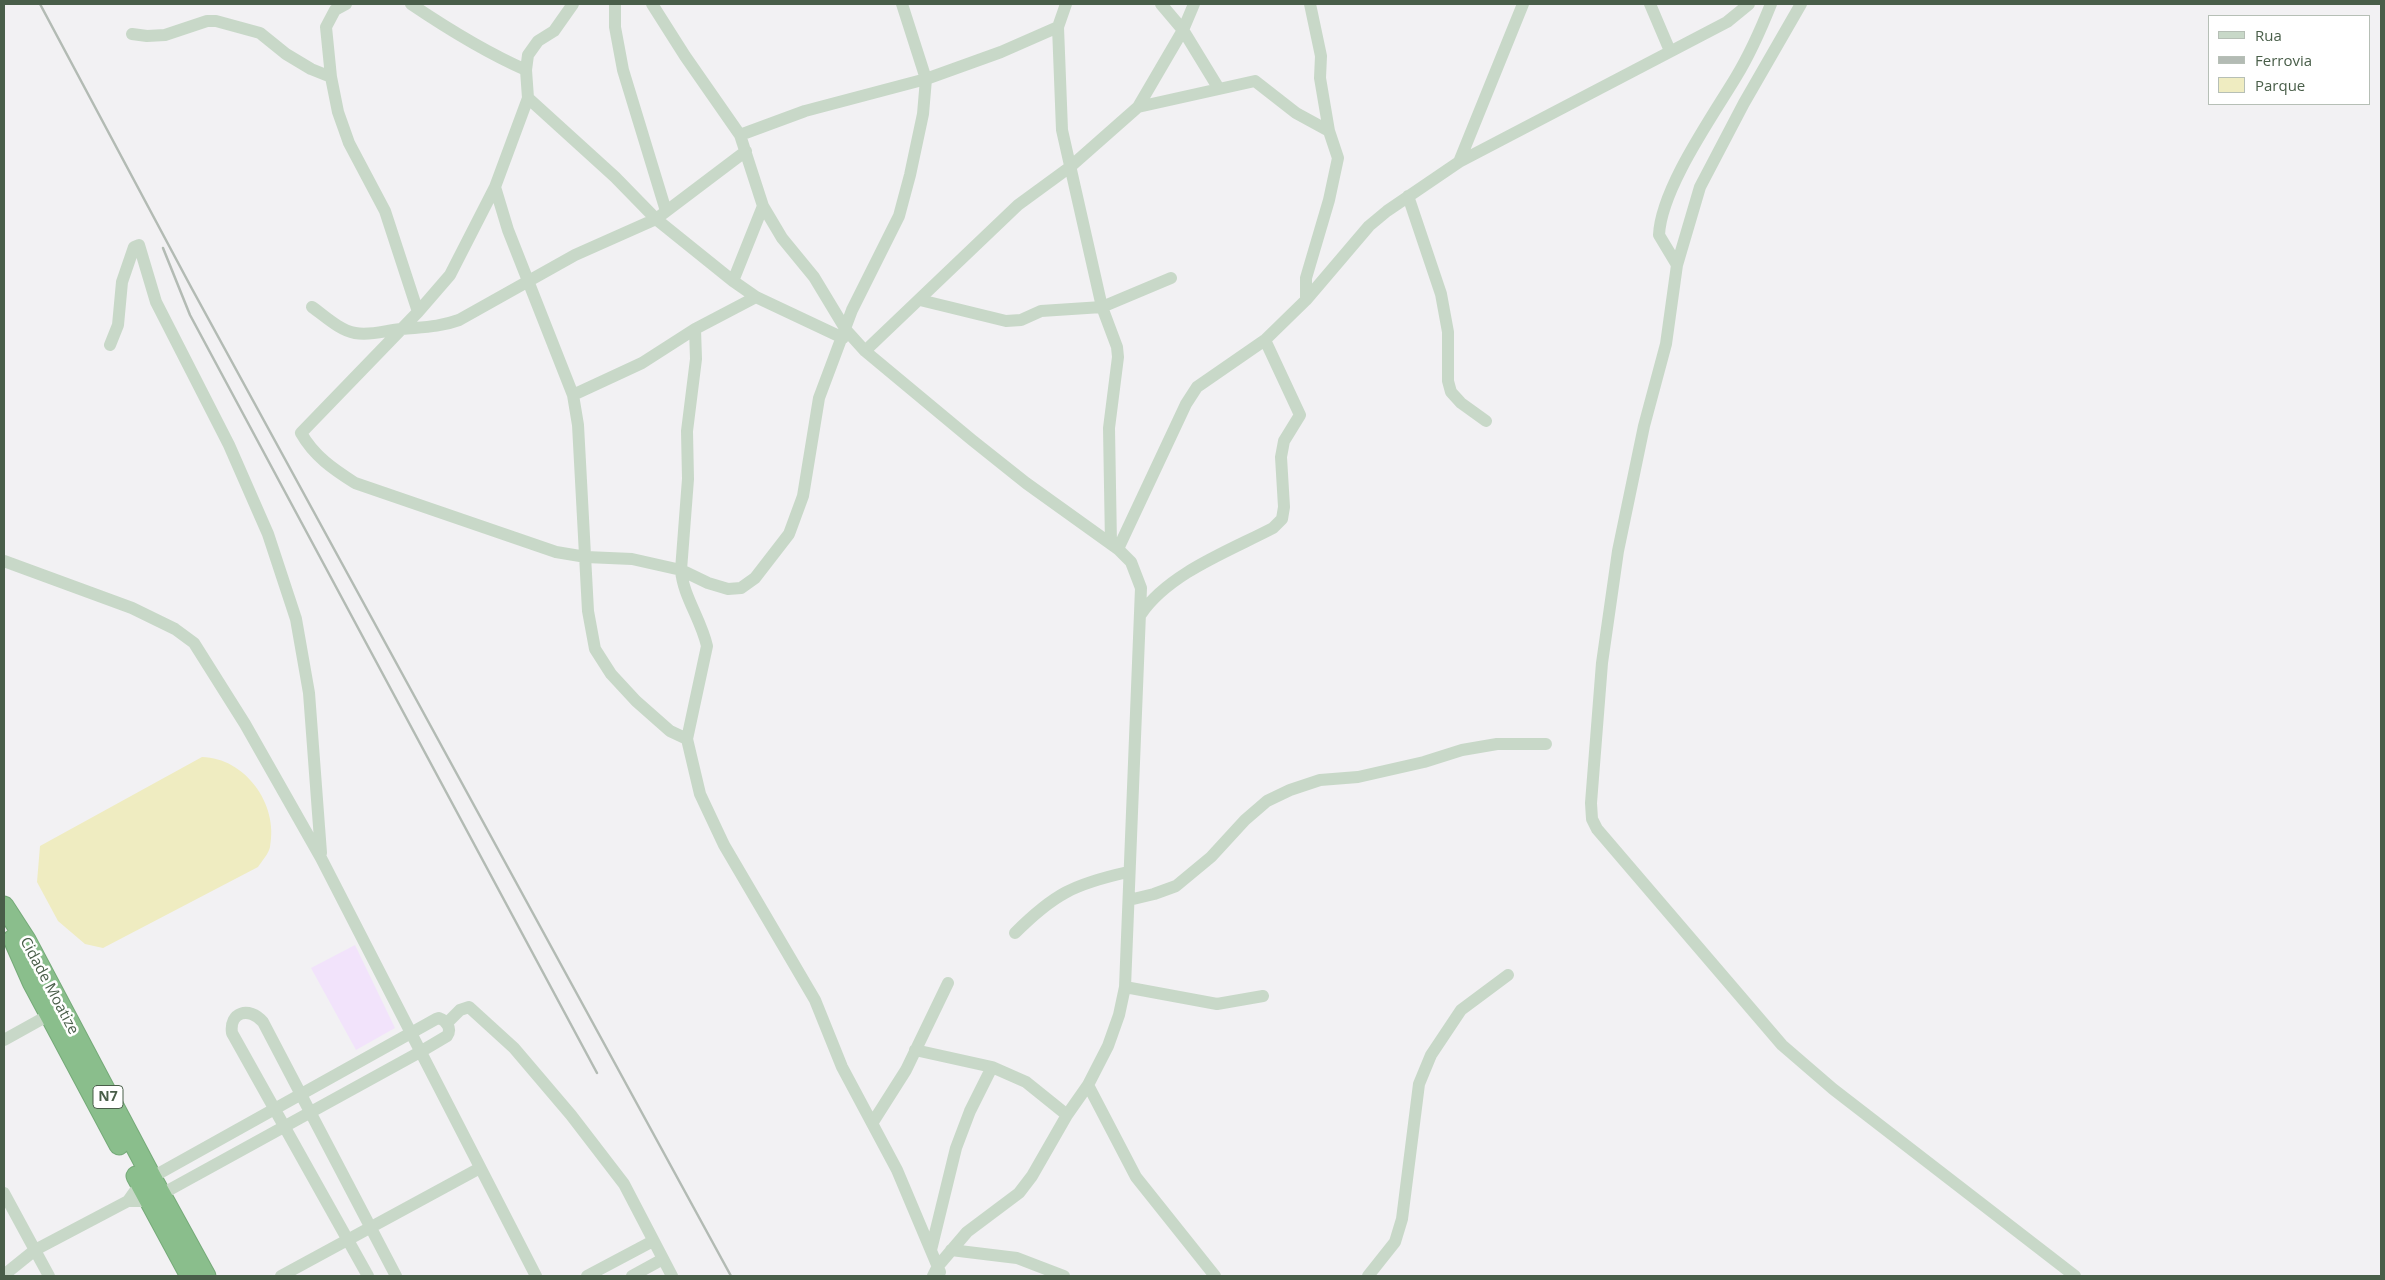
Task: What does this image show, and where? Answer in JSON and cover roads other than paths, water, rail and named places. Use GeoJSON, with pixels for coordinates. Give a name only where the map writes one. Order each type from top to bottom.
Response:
{"type":"FeatureCollection","features":[{"type":"Feature","properties":{"kind":"highway","name":"Cidade Moatize"},"geometry":{"type":"LineString","coordinates":[[7,912],[15,946],[49,1015],[151,1189],[206,1276]]}},
{"type":"Feature","properties":{"kind":"highway","name":"Cidade Moatize"},"geometry":{"type":"LineString","coordinates":[[7,912],[26,940],[151,1189],[190,1276]]}},
{"type":"Feature","properties":{"kind":"street"},"geometry":{"type":"LineString","coordinates":[[346,4],[335,10],[326,27],[331,77],[338,112],[349,143],[385,211],[418,312]]}},
{"type":"Feature","properties":{"kind":"street"},"geometry":{"type":"LineString","coordinates":[[411,4],[445,27],[500,58],[526,70]]}},
{"type":"Feature","properties":{"kind":"street"},"geometry":{"type":"LineString","coordinates":[[572,4],[554,31],[538,41],[528,55],[526,70],[528,98],[495,187],[450,275],[418,312],[301,433],[309,447],[330,468],[355,483],[556,552],[586,557],[632,559],[681,570],[708,583],[728,589],[741,588],[755,578],[789,534],[802,496],[819,398],[856,302],[899,216],[923,114],[926,79],[902,4]]}},
{"type":"Feature","properties":{"kind":"street"},"geometry":{"type":"LineString","coordinates":[[615,4],[614,27],[622,70],[666,211]]}},
{"type":"Feature","properties":{"kind":"street"},"geometry":{"type":"LineString","coordinates":[[652,4],[685,56],[740,135],[762,206],[782,238],[814,277],[844,334]]}},
{"type":"Feature","properties":{"kind":"street"},"geometry":{"type":"LineString","coordinates":[[1066,4],[1058,27],[1062,130],[1102,307],[1117,346],[1118,356],[1109,428],[1114,546]]}},
{"type":"Feature","properties":{"kind":"street"},"geometry":{"type":"LineString","coordinates":[[1161,4],[1183,30],[1219,89]]}},
{"type":"Feature","properties":{"kind":"street"},"geometry":{"type":"LineString","coordinates":[[865,351],[1018,205],[1070,167],[1138,107],[1183,30],[1194,4]]}},
{"type":"Feature","properties":{"kind":"street"},"geometry":{"type":"LineString","coordinates":[[1306,300],[1308,270],[1338,166],[1338,158],[1329,131],[1320,78],[1320,56],[1310,4]]}},
{"type":"Feature","properties":{"kind":"street"},"geometry":{"type":"LineString","coordinates":[[1459,162],[1523,4]]}},
{"type":"Feature","properties":{"kind":"street"},"geometry":{"type":"LineString","coordinates":[[1650,4],[1670,52]]}},
{"type":"Feature","properties":{"kind":"street"},"geometry":{"type":"LineString","coordinates":[[1114,546],[1186,404],[1197,387],[1265,340],[1306,300],[1369,226],[1408,196],[1459,162],[1727,22],[1749,4]]}},
{"type":"Feature","properties":{"kind":"street"},"geometry":{"type":"LineString","coordinates":[[1677,265],[1659,235],[1662,213],[1682,172],[1751,50],[1771,4]]}},
{"type":"Feature","properties":{"kind":"street"},"geometry":{"type":"LineString","coordinates":[[1801,4],[1744,103],[1700,187],[1677,265],[1666,344],[1642,434],[1618,551],[1602,662],[1591,803],[1592,819],[1597,829],[1782,1045],[1833,1089],[2075,1276]]}},
{"type":"Feature","properties":{"kind":"street"},"geometry":{"type":"LineString","coordinates":[[132,34],[147,36],[165,35],[207,20],[216,21],[260,33],[286,54],[331,77]]}},
{"type":"Feature","properties":{"kind":"street"},"geometry":{"type":"LineString","coordinates":[[740,135],[805,111],[926,79],[1001,52],[1058,27]]}},
{"type":"Feature","properties":{"kind":"street"},"geometry":{"type":"LineString","coordinates":[[1138,107],[1255,81],[1296,113],[1329,131]]}},
{"type":"Feature","properties":{"kind":"street"},"geometry":{"type":"LineString","coordinates":[[528,98],[615,177],[656,219],[733,280],[756,297],[844,334],[1026,483],[1114,546],[1131,562],[1141,588],[1128,872],[1129,900],[1124,988],[1119,1014],[1108,1046],[1088,1085],[1067,1115],[1032,1176],[1019,1193],[967,1232],[951,1250],[937,1273]]}},
{"type":"Feature","properties":{"kind":"street"},"geometry":{"type":"LineString","coordinates":[[312,306],[338,326],[355,333],[376,334],[400,329],[444,326],[460,320],[575,255],[656,219],[746,151]]}},
{"type":"Feature","properties":{"kind":"street"},"geometry":{"type":"LineString","coordinates":[[495,187],[508,230],[541,318],[573,395],[578,425],[588,611],[596,648],[611,674],[636,701],[670,731],[688,739]]}},
{"type":"Feature","properties":{"kind":"street"},"geometry":{"type":"LineString","coordinates":[[1408,196],[1441,294],[1448,332],[1448,382],[1451,392],[1461,404],[1486,421]]}},
{"type":"Feature","properties":{"kind":"street"},"geometry":{"type":"LineString","coordinates":[[733,280],[762,206]]}},
{"type":"Feature","properties":{"kind":"street"},"geometry":{"type":"LineString","coordinates":[[110,345],[118,325],[122,282],[134,247],[139,246],[156,302],[229,445],[268,534],[296,620],[309,693],[321,858]]}},
{"type":"Feature","properties":{"kind":"street"},"geometry":{"type":"LineString","coordinates":[[920,300],[1006,321],[1021,320],[1041,311],[1102,307],[1171,278]]}},
{"type":"Feature","properties":{"kind":"street"},"geometry":{"type":"LineString","coordinates":[[573,395],[642,363],[695,329],[756,297]]}},
{"type":"Feature","properties":{"kind":"street"},"geometry":{"type":"LineString","coordinates":[[695,329],[696,359],[687,431],[688,479],[681,570],[682,580],[703,631],[706,646],[688,739],[700,794],[724,845],[815,1000],[842,1067],[897,1170],[931,1250],[937,1273]]}},
{"type":"Feature","properties":{"kind":"street"},"geometry":{"type":"LineString","coordinates":[[1141,614],[1151,599],[1180,577],[1273,528],[1282,520],[1284,507],[1281,457],[1284,441],[1300,415],[1265,340]]}},
{"type":"Feature","properties":{"kind":"street"},"geometry":{"type":"LineString","coordinates":[[4,561],[132,608],[175,629],[194,643],[245,724],[321,858],[536,1276]]}},
{"type":"Feature","properties":{"kind":"street"},"geometry":{"type":"LineString","coordinates":[[1129,900],[1176,886],[1211,857],[1267,801],[1290,790],[1320,780],[1358,776],[1488,746],[1546,744]]}},
{"type":"Feature","properties":{"kind":"street"},"geometry":{"type":"LineString","coordinates":[[1015,933],[1039,908],[1066,891],[1092,880],[1128,872]]}},
{"type":"Feature","properties":{"kind":"street"},"geometry":{"type":"LineString","coordinates":[[1368,1276],[1395,1242],[1402,1219],[1419,1084],[1431,1055],[1461,1010],[1508,975]]}},
{"type":"Feature","properties":{"kind":"street"},"geometry":{"type":"LineString","coordinates":[[873,1122],[906,1070],[948,983]]}},
{"type":"Feature","properties":{"kind":"street"},"geometry":{"type":"LineString","coordinates":[[1124,988],[1217,1004],[1263,996]]}},
{"type":"Feature","properties":{"kind":"street"},"geometry":{"type":"LineString","coordinates":[[447,1022],[460,1010],[468,1007],[514,1048],[571,1115],[624,1184],[672,1276]]}},
{"type":"Feature","properties":{"kind":"street"},"geometry":{"type":"LineString","coordinates":[[368,1276],[276,1108],[232,1033],[234,1020],[243,1012],[250,1011],[256,1014],[263,1022],[396,1276]]}},
{"type":"Feature","properties":{"kind":"street"},"geometry":{"type":"LineString","coordinates":[[4,1040],[49,1015]]}},
{"type":"Feature","properties":{"kind":"street"},"geometry":{"type":"LineString","coordinates":[[4,1275],[34,1250],[151,1189],[286,1126],[420,1052],[447,1036],[449,1029],[447,1022],[439,1018],[436,1019],[300,1094],[151,1189]]}},
{"type":"Feature","properties":{"kind":"street"},"geometry":{"type":"LineString","coordinates":[[915,1050],[992,1067],[1026,1082],[1067,1115]]}},
{"type":"Feature","properties":{"kind":"street"},"geometry":{"type":"LineString","coordinates":[[931,1250],[956,1148],[970,1111],[992,1067]]}},
{"type":"Feature","properties":{"kind":"street"},"geometry":{"type":"LineString","coordinates":[[1088,1085],[1136,1176],[1215,1276]]}},
{"type":"Feature","properties":{"kind":"street"},"geometry":{"type":"LineString","coordinates":[[281,1276],[480,1168]]}},
{"type":"Feature","properties":{"kind":"street"},"geometry":{"type":"LineString","coordinates":[[4,1193],[49,1276]]}},
{"type":"Feature","properties":{"kind":"street"},"geometry":{"type":"LineString","coordinates":[[587,1276],[653,1241]]}},
{"type":"Feature","properties":{"kind":"street"},"geometry":{"type":"LineString","coordinates":[[951,1250],[1017,1258],[1064,1276]]}},
{"type":"Feature","properties":{"kind":"street"},"geometry":{"type":"LineString","coordinates":[[632,1276],[663,1259]]}},
{"type":"Feature","properties":{"kind":"railway"},"geometry":{"type":"LineString","coordinates":[[40,4],[191,287],[731,1276]]}},
{"type":"Feature","properties":{"kind":"railway"},"geometry":{"type":"LineString","coordinates":[[163,248],[190,315],[597,1073]]}}]}
